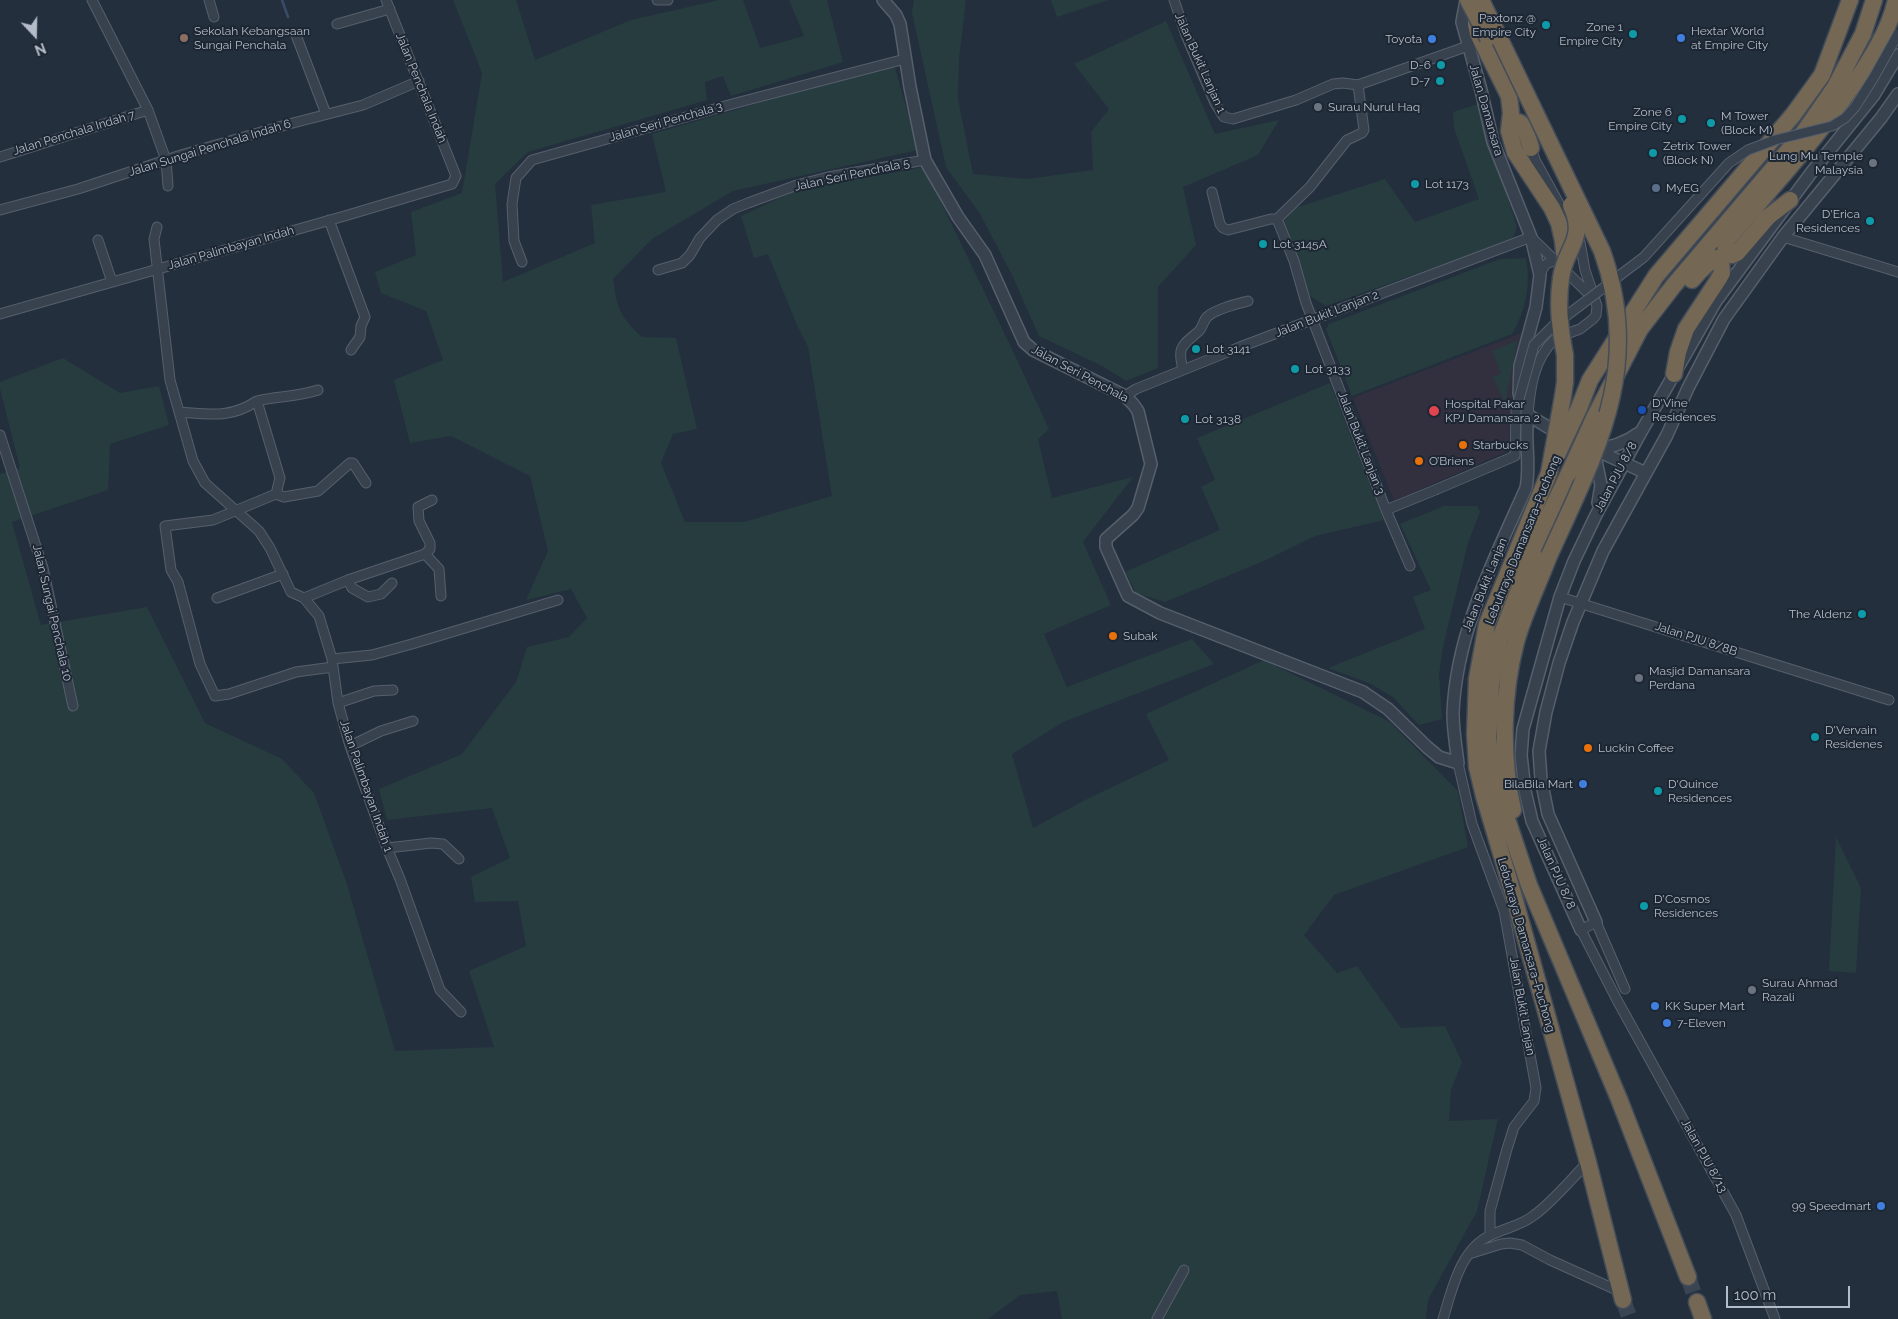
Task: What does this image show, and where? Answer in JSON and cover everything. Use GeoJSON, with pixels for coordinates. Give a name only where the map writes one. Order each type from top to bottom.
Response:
{"type":"FeatureCollection","features":[{"type":"Feature","properties":{"kind":"highway"},"geometry":{"type":"LineString","coordinates":[[1468,0],[1478,34],[1509,96],[1511,113],[1509,131],[1515,152],[1552,208],[1559,223],[1563,241],[1560,261],[1561,278],[1558,314],[1565,355],[1565,382],[1549,473]]}},
{"type":"Feature","properties":{"kind":"highway"},"geometry":{"type":"LineString","coordinates":[[1468,0],[1560,180],[1576,217],[1578,231],[1574,244],[1560,261]]}},
{"type":"Feature","properties":{"kind":"highway"},"geometry":{"type":"LineString","coordinates":[[1483,0],[1602,251],[1609,270],[1617,317],[1619,346],[1617,377],[1603,432],[1549,556],[1516,641],[1510,670],[1506,710],[1505,754],[1509,794],[1529,885]]}},
{"type":"Feature","properties":{"kind":"highway","name":"Lebuhraya Damansara–Puchong"},"geometry":{"type":"LineString","coordinates":[[1622,1296],[1588,1162],[1477,767],[1475,734],[1477,679],[1487,624],[1549,473],[1590,380],[1656,276],[1793,115],[1822,75],[1850,0]]}},
{"type":"Feature","properties":{"kind":"highway","name":"Lebuhraya Damansara–Puchong"},"geometry":{"type":"LineString","coordinates":[[1688,1277],[1619,1100],[1529,885],[1498,792],[1491,764],[1488,737],[1491,686],[1500,639],[1542,530],[1594,418],[1640,329],[1674,285],[1804,132],[1835,86],[1863,34],[1874,0]]}},
{"type":"Feature","properties":{"kind":"highway"},"geometry":{"type":"LineString","coordinates":[[1790,200],[1768,217],[1737,253],[1732,255],[1726,252],[1725,242],[1831,118],[1870,62],[1896,0]]}},
{"type":"Feature","properties":{"kind":"highway"},"geometry":{"type":"LineString","coordinates":[[1509,131],[1514,123],[1522,124],[1531,148]]}},
{"type":"Feature","properties":{"kind":"highway"},"geometry":{"type":"LineString","coordinates":[[1708,245],[1776,183]]}},
{"type":"Feature","properties":{"kind":"highway"},"geometry":{"type":"LineString","coordinates":[[1612,383],[1704,266],[1716,258],[1721,262],[1722,273],[1686,329],[1678,352],[1674,374]]}},
{"type":"Feature","properties":{"kind":"highway"},"geometry":{"type":"LineString","coordinates":[[1697,1302],[1702,1319]]}},
{"type":"Feature","properties":{"kind":"street","name":"Jalan Penchala Indah 7"},"geometry":{"type":"LineString","coordinates":[[92,0],[148,110],[166,160],[168,186]]}},
{"type":"Feature","properties":{"kind":"street"},"geometry":{"type":"LineString","coordinates":[[209,0],[214,17]]}},
{"type":"Feature","properties":{"kind":"street","name":"Jalan Penchala Indah"},"geometry":{"type":"LineString","coordinates":[[386,0],[456,176]]}},
{"type":"Feature","properties":{"kind":"street"},"geometry":{"type":"LineString","coordinates":[[657,0],[668,0]]}},
{"type":"Feature","properties":{"kind":"street","name":"Jalan Seri Penchala"},"geometry":{"type":"LineString","coordinates":[[883,0],[896,14],[900,24],[925,160],[958,217],[985,255],[1024,342],[1033,350],[1126,396],[1138,411],[1151,464],[1138,508],[1133,515],[1106,539],[1106,547],[1128,596],[1160,613],[1363,692],[1388,709],[1427,747],[1439,756],[1458,763]]}},
{"type":"Feature","properties":{"kind":"street","name":"Jalan Bukit Lanjan 1"},"geometry":{"type":"LineString","coordinates":[[1174,0],[1186,35],[1224,117],[1233,119],[1296,100],[1333,84],[1342,82],[1358,85]]}},
{"type":"Feature","properties":{"kind":"street","name":"Jalan Damansara"},"geometry":{"type":"LineString","coordinates":[[1468,0],[1462,22],[1493,142],[1531,237],[1540,275]]}},
{"type":"Feature","properties":{"kind":"street"},"geometry":{"type":"LineString","coordinates":[[1483,0],[1528,114],[1531,148],[1535,160],[1580,242],[1585,270],[1595,303],[1596,315],[1580,329],[1569,333]]}},
{"type":"Feature","properties":{"kind":"street"},"geometry":{"type":"LineString","coordinates":[[337,24],[390,9]]}},
{"type":"Feature","properties":{"kind":"street"},"geometry":{"type":"LineString","coordinates":[[1386,510],[1515,456],[1516,410],[1530,346],[1553,326],[1644,257],[1729,163],[1748,150],[1776,140],[1814,132],[1832,126],[1845,118],[1855,107],[1874,78],[1898,34]]}},
{"type":"Feature","properties":{"kind":"street"},"geometry":{"type":"LineString","coordinates":[[296,35],[326,114]]}},
{"type":"Feature","properties":{"kind":"street"},"geometry":{"type":"LineString","coordinates":[[1212,192],[1222,228],[1228,230],[1277,219],[1310,187],[1347,140],[1362,134],[1364,130],[1358,85],[1468,46]]}},
{"type":"Feature","properties":{"kind":"street","name":"Jalan PJU 8/8"},"geometry":{"type":"LineString","coordinates":[[1593,953],[1532,821],[1525,791],[1521,755],[1523,729],[1560,596],[1596,515],[1716,301],[1790,200],[1874,95],[1898,55]]}},
{"type":"Feature","properties":{"kind":"street","name":"Jalan Seri Penchala 3"},"geometry":{"type":"LineString","coordinates":[[522,262],[514,241],[512,204],[516,178],[532,160],[736,103],[906,59]]}},
{"type":"Feature","properties":{"kind":"street","name":"Jalan Sungai Penchala Indah 6"},"geometry":{"type":"LineString","coordinates":[[0,210],[78,189],[166,160],[363,105],[419,81]]}},
{"type":"Feature","properties":{"kind":"street","name":"Jalan PJU 8/8"},"geometry":{"type":"LineString","coordinates":[[1616,980],[1625,989],[1548,814],[1541,779],[1539,751],[1552,684],[1581,603],[1603,551],[1667,435],[1688,388],[1724,319],[1783,237],[1881,118],[1898,94]]}},
{"type":"Feature","properties":{"kind":"street","name":"Jalan Penchala Indah 7"},"geometry":{"type":"LineString","coordinates":[[0,156],[148,110]]}},
{"type":"Feature","properties":{"kind":"street","name":"Jalan Seri Penchala 5"},"geometry":{"type":"LineString","coordinates":[[658,270],[682,263],[690,255],[700,238],[717,220],[748,203],[797,184],[925,160]]}},
{"type":"Feature","properties":{"kind":"street","name":"Jalan Palimbayan Indah"},"geometry":{"type":"LineString","coordinates":[[0,314],[452,184],[456,176]]}},
{"type":"Feature","properties":{"kind":"street"},"geometry":{"type":"LineString","coordinates":[[1277,219],[1313,319]]}},
{"type":"Feature","properties":{"kind":"street"},"geometry":{"type":"LineString","coordinates":[[329,220],[365,317],[361,326],[360,337],[351,350]]}},
{"type":"Feature","properties":{"kind":"street"},"geometry":{"type":"LineString","coordinates":[[157,227],[154,239],[158,268]]}},
{"type":"Feature","properties":{"kind":"street"},"geometry":{"type":"LineString","coordinates":[[1531,237],[1560,261],[1595,303],[1607,306],[1617,299]]}},
{"type":"Feature","properties":{"kind":"street","name":"Jalan Bukit Lanjan 2"},"geometry":{"type":"LineString","coordinates":[[1126,396],[1136,389],[1183,370],[1531,237]]}},
{"type":"Feature","properties":{"kind":"street"},"geometry":{"type":"LineString","coordinates":[[1783,237],[1898,272]]}},
{"type":"Feature","properties":{"kind":"street"},"geometry":{"type":"LineString","coordinates":[[98,240],[112,282]]}},
{"type":"Feature","properties":{"kind":"street"},"geometry":{"type":"LineString","coordinates":[[1540,275],[1544,265],[1549,262],[1560,261]]}},
{"type":"Feature","properties":{"kind":"street","name":"Jalan Palimbayan Indah 1"},"geometry":{"type":"LineString","coordinates":[[158,268],[170,380],[194,461],[205,482],[259,532],[291,592],[304,598],[319,616],[333,663],[338,704],[350,746],[440,990],[461,1012]]}},
{"type":"Feature","properties":{"kind":"street"},"geometry":{"type":"LineString","coordinates":[[1590,270],[1594,283],[1599,286],[1607,285]]}},
{"type":"Feature","properties":{"kind":"street","name":"Jalan Bukit Lanjan"},"geometry":{"type":"LineString","coordinates":[[1490,1235],[1490,1211],[1507,1149],[1514,1127],[1534,1101],[1536,1088],[1504,911],[1472,824],[1458,763],[1453,715],[1459,662],[1467,630],[1481,592],[1526,488],[1528,478],[1526,430],[1528,415],[1522,405],[1518,384],[1520,366],[1530,346],[1540,275]]}},
{"type":"Feature","properties":{"kind":"street"},"geometry":{"type":"LineString","coordinates":[[1183,370],[1180,349],[1182,345],[1199,331],[1207,317],[1229,306],[1248,301]]}},
{"type":"Feature","properties":{"kind":"street","name":"Jalan Bukit Lanjan 3"},"geometry":{"type":"LineString","coordinates":[[1313,319],[1386,510],[1410,566]]}},
{"type":"Feature","properties":{"kind":"street"},"geometry":{"type":"LineString","coordinates":[[1551,429],[1528,415],[1530,390],[1538,362],[1547,346],[1554,340]]}},
{"type":"Feature","properties":{"kind":"street"},"geometry":{"type":"LineString","coordinates":[[1530,346],[1532,360],[1538,362]]}},
{"type":"Feature","properties":{"kind":"street"},"geometry":{"type":"LineString","coordinates":[[179,412],[235,413],[257,401],[274,396],[291,396],[318,390]]}},
{"type":"Feature","properties":{"kind":"street"},"geometry":{"type":"LineString","coordinates":[[257,401],[280,478],[276,494]]}},
{"type":"Feature","properties":{"kind":"street"},"geometry":{"type":"LineString","coordinates":[[1590,447],[1613,447],[1641,432]]}},
{"type":"Feature","properties":{"kind":"street","name":"Jalan Sungai Penchala 10"},"geometry":{"type":"LineString","coordinates":[[0,435],[43,568],[74,706]]}},
{"type":"Feature","properties":{"kind":"street"},"geometry":{"type":"LineString","coordinates":[[1590,447],[1646,473]]}},
{"type":"Feature","properties":{"kind":"street"},"geometry":{"type":"LineString","coordinates":[[1590,447],[1601,485],[1596,515]]}},
{"type":"Feature","properties":{"kind":"street"},"geometry":{"type":"LineString","coordinates":[[366,483],[353,463],[350,463],[318,491],[284,496],[276,494],[212,520],[165,526],[170,570],[178,582],[200,664],[215,696],[229,694],[296,672],[412,644],[558,600]]}},
{"type":"Feature","properties":{"kind":"street"},"geometry":{"type":"LineString","coordinates":[[304,598],[348,580],[426,554],[430,549],[430,543],[419,521],[418,507],[432,500]]}},
{"type":"Feature","properties":{"kind":"street"},"geometry":{"type":"LineString","coordinates":[[426,554],[439,569],[441,596]]}},
{"type":"Feature","properties":{"kind":"street"},"geometry":{"type":"LineString","coordinates":[[217,598],[283,574]]}},
{"type":"Feature","properties":{"kind":"street"},"geometry":{"type":"LineString","coordinates":[[348,580],[352,588],[368,597],[381,594],[392,584]]}},
{"type":"Feature","properties":{"kind":"street","name":"Jalan PJU 8/8B"},"geometry":{"type":"LineString","coordinates":[[1560,596],[1889,700]]}},
{"type":"Feature","properties":{"kind":"street"},"geometry":{"type":"LineString","coordinates":[[338,704],[374,691],[393,690]]}},
{"type":"Feature","properties":{"kind":"street"},"geometry":{"type":"LineString","coordinates":[[350,746],[381,731],[413,721]]}},
{"type":"Feature","properties":{"kind":"street"},"geometry":{"type":"LineString","coordinates":[[387,848],[431,843],[443,844],[459,859]]}},
{"type":"Feature","properties":{"kind":"street"},"geometry":{"type":"LineString","coordinates":[[1581,930],[1596,922]]}},
{"type":"Feature","properties":{"kind":"street"},"geometry":{"type":"LineString","coordinates":[[1593,953],[1607,973],[1616,980]]}},
{"type":"Feature","properties":{"kind":"street","name":"Jalan PJU 8/13"},"geometry":{"type":"LineString","coordinates":[[1593,953],[1736,1215],[1775,1319]]}},
{"type":"Feature","properties":{"kind":"street"},"geometry":{"type":"LineString","coordinates":[[1613,961],[1617,1000]]}},
{"type":"Feature","properties":{"kind":"street"},"geometry":{"type":"LineString","coordinates":[[1443,1319],[1454,1281],[1469,1254],[1477,1245],[1490,1235],[1517,1225],[1536,1215],[1588,1162]]}},
{"type":"Feature","properties":{"kind":"street"},"geometry":{"type":"LineString","coordinates":[[1469,1254],[1501,1244],[1522,1245],[1622,1296]]}},
{"type":"Feature","properties":{"kind":"street"},"geometry":{"type":"LineString","coordinates":[[1157,1319],[1184,1270]]}},
{"type":"Feature","properties":{"kind":"shaded area","name":"Hospital Pakar KPJ Damansara 2"},"geometry":{"type":"Polygon","coordinates":[[[1522,333],[1512,384],[1508,451],[1394,501],[1353,398],[1522,333]]]}},
{"type":"Feature","properties":{"kind":"green space"},"geometry":{"type":"Polygon","coordinates":[[[453,0],[516,0],[535,60],[631,20],[719,0],[743,0],[760,48],[804,36],[789,0],[827,0],[843,62],[731,96],[723,76],[705,82],[707,100],[528,152],[495,184],[503,282],[595,243],[591,205],[666,192],[652,134],[894,64],[918,150],[733,191],[652,239],[613,279],[614,289],[624,318],[642,337],[676,338],[697,429],[673,434],[661,463],[685,522],[744,522],[832,496],[808,347],[796,323],[768,254],[754,258],[741,216],[797,190],[924,167],[1049,429],[1038,439],[1052,498],[1133,477],[1083,542],[1111,605],[1044,634],[1067,687],[1192,639],[1214,664],[1063,722],[1012,754],[1033,828],[1089,798],[1169,760],[1146,714],[1264,660],[1390,722],[1458,791],[1468,847],[1334,895],[1304,935],[1337,973],[1357,966],[1401,1028],[1445,1026],[1462,1062],[1451,1090],[1449,1121],[1498,1119],[1477,1211],[1428,1300],[1426,1319],[1062,1319],[1057,1291],[1020,1295],[988,1319],[0,1319],[0,474],[20,468],[0,389],[0,382],[63,358],[120,393],[159,386],[169,425],[110,444],[108,490],[12,522],[41,625],[147,607],[205,723],[282,759],[314,793],[347,884],[395,1051],[494,1047],[469,971],[526,946],[518,901],[475,902],[471,877],[510,858],[492,808],[387,820],[379,789],[462,754],[516,682],[527,647],[569,637],[587,618],[571,589],[526,600],[548,551],[530,476],[451,436],[410,443],[394,380],[443,360],[426,311],[381,293],[375,272],[416,255],[411,212],[462,193],[482,73],[453,0]]]}},
{"type":"Feature","properties":{"kind":"green space"},"geometry":{"type":"Polygon","coordinates":[[[914,0],[966,0],[959,59],[958,99],[973,174],[1027,179],[1093,170],[1091,132],[1109,109],[1074,64],[1166,21],[1215,134],[1279,120],[1258,155],[1183,187],[1196,245],[1158,287],[1158,368],[1126,381],[1102,366],[1039,336],[1012,275],[980,214],[946,167],[912,13],[914,0]]]}},
{"type":"Feature","properties":{"kind":"green space"},"geometry":{"type":"Polygon","coordinates":[[[1051,0],[1108,0],[1057,17],[1051,0]]]}},
{"type":"Feature","properties":{"kind":"green space"},"geometry":{"type":"Polygon","coordinates":[[[1478,104],[1517,227],[1512,240],[1326,306],[1310,296],[1283,223],[1295,208],[1385,179],[1415,222],[1479,199],[1454,128],[1453,112],[1478,104]]]}},
{"type":"Feature","properties":{"kind":"green space"},"geometry":{"type":"Polygon","coordinates":[[[1526,258],[1528,278],[1526,297],[1521,316],[1512,334],[1352,396],[1326,329],[1329,324],[1500,259],[1526,258]]]}},
{"type":"Feature","properties":{"kind":"green space"},"geometry":{"type":"Polygon","coordinates":[[[1518,340],[1505,403],[1493,377],[1501,374],[1492,351],[1518,340]]]}},
{"type":"Feature","properties":{"kind":"green space"},"geometry":{"type":"Polygon","coordinates":[[[1330,383],[1384,520],[1315,536],[1266,560],[1165,602],[1136,593],[1125,572],[1220,530],[1201,487],[1215,480],[1197,438],[1330,383]]]}},
{"type":"Feature","properties":{"kind":"green space"},"geometry":{"type":"Polygon","coordinates":[[[1444,506],[1477,506],[1480,512],[1468,543],[1443,647],[1439,675],[1442,719],[1419,725],[1393,697],[1371,684],[1328,668],[1425,629],[1413,597],[1431,590],[1400,524],[1444,506]]]}},
{"type":"Feature","properties":{"kind":"green space"},"geometry":{"type":"Polygon","coordinates":[[[1836,837],[1861,888],[1856,973],[1829,971],[1836,837]]]}},
{"type":"Feature","properties":{"kind":"waterway"},"geometry":{"type":"LineString","coordinates":[[282,0],[288,17]]}},
{"type":"Feature","properties":{"kind":"tunnel"},"geometry":{"type":"LineString","coordinates":[[1688,1277],[1697,1302]]}},
{"type":"Feature","properties":{"kind":"tunnel"},"geometry":{"type":"LineString","coordinates":[[1623,1300],[1630,1319]]}},
{"type":"Feature","properties":{"kind":"place","name":"Paxtonz @ Empire City"},"geometry":{"type":"Point","coordinates":[1546,25]}},
{"type":"Feature","properties":{"kind":"place","name":"Zone 1 Empire City"},"geometry":{"type":"Point","coordinates":[1633,34]}},
{"type":"Feature","properties":{"kind":"place","name":"Sekolah Kebangsaan Sungai Penchala"},"geometry":{"type":"Point","coordinates":[184,38]}},
{"type":"Feature","properties":{"kind":"place","name":"Hextar World at Empire City"},"geometry":{"type":"Point","coordinates":[1681,38]}},
{"type":"Feature","properties":{"kind":"place","name":"Toyota"},"geometry":{"type":"Point","coordinates":[1432,39]}},
{"type":"Feature","properties":{"kind":"place","name":"D-6"},"geometry":{"type":"Point","coordinates":[1441,65]}},
{"type":"Feature","properties":{"kind":"place","name":"D-7"},"geometry":{"type":"Point","coordinates":[1440,81]}},
{"type":"Feature","properties":{"kind":"place","name":"Surau Nurul Haq"},"geometry":{"type":"Point","coordinates":[1318,107]}},
{"type":"Feature","properties":{"kind":"place","name":"Zone 6 Empire City"},"geometry":{"type":"Point","coordinates":[1682,119]}},
{"type":"Feature","properties":{"kind":"place","name":"M Tower (Block M)"},"geometry":{"type":"Point","coordinates":[1711,123]}},
{"type":"Feature","properties":{"kind":"place","name":"Zetrix Tower (Block N)"},"geometry":{"type":"Point","coordinates":[1653,153]}},
{"type":"Feature","properties":{"kind":"place","name":"Lung Mu Temple Malaysia"},"geometry":{"type":"Point","coordinates":[1873,163]}},
{"type":"Feature","properties":{"kind":"place","name":"Lot 1173"},"geometry":{"type":"Point","coordinates":[1415,184]}},
{"type":"Feature","properties":{"kind":"place","name":"MyEG"},"geometry":{"type":"Point","coordinates":[1656,188]}},
{"type":"Feature","properties":{"kind":"place","name":"D'Erica Residences"},"geometry":{"type":"Point","coordinates":[1870,221]}},
{"type":"Feature","properties":{"kind":"place","name":"Lot 3145A"},"geometry":{"type":"Point","coordinates":[1263,244]}},
{"type":"Feature","properties":{"kind":"place","name":"Lot 3141"},"geometry":{"type":"Point","coordinates":[1196,349]}},
{"type":"Feature","properties":{"kind":"place","name":"Lot 3133"},"geometry":{"type":"Point","coordinates":[1295,369]}},
{"type":"Feature","properties":{"kind":"place","name":"D'Vine Residences"},"geometry":{"type":"Point","coordinates":[1642,410]}},
{"type":"Feature","properties":{"kind":"place","name":"Hospital Pakar KPJ Damansara 2"},"geometry":{"type":"Point","coordinates":[1434,411]}},
{"type":"Feature","properties":{"kind":"place","name":"Lot 3138"},"geometry":{"type":"Point","coordinates":[1185,419]}},
{"type":"Feature","properties":{"kind":"place","name":"Starbucks"},"geometry":{"type":"Point","coordinates":[1463,445]}},
{"type":"Feature","properties":{"kind":"place","name":"O’Briens"},"geometry":{"type":"Point","coordinates":[1419,461]}},
{"type":"Feature","properties":{"kind":"place","name":"The Aldenz"},"geometry":{"type":"Point","coordinates":[1862,614]}},
{"type":"Feature","properties":{"kind":"place","name":"Subak"},"geometry":{"type":"Point","coordinates":[1113,636]}},
{"type":"Feature","properties":{"kind":"place","name":"Masjid Damansara Perdana"},"geometry":{"type":"Point","coordinates":[1639,678]}},
{"type":"Feature","properties":{"kind":"place","name":"D'Vervain Residenes"},"geometry":{"type":"Point","coordinates":[1815,737]}},
{"type":"Feature","properties":{"kind":"place","name":"Luckin Coffee"},"geometry":{"type":"Point","coordinates":[1588,748]}},
{"type":"Feature","properties":{"kind":"place","name":"BilaBila Mart"},"geometry":{"type":"Point","coordinates":[1583,784]}},
{"type":"Feature","properties":{"kind":"place","name":"D'Quince Residences"},"geometry":{"type":"Point","coordinates":[1658,791]}},
{"type":"Feature","properties":{"kind":"place","name":"D'Cosmos Residences"},"geometry":{"type":"Point","coordinates":[1644,906]}},
{"type":"Feature","properties":{"kind":"place","name":"Surau Ahmad Razali"},"geometry":{"type":"Point","coordinates":[1752,990]}},
{"type":"Feature","properties":{"kind":"place","name":"KK Super Mart"},"geometry":{"type":"Point","coordinates":[1655,1006]}},
{"type":"Feature","properties":{"kind":"place","name":"7-Eleven"},"geometry":{"type":"Point","coordinates":[1667,1023]}},
{"type":"Feature","properties":{"kind":"place","name":"99 Speedmart"},"geometry":{"type":"Point","coordinates":[1881,1206]}}]}
